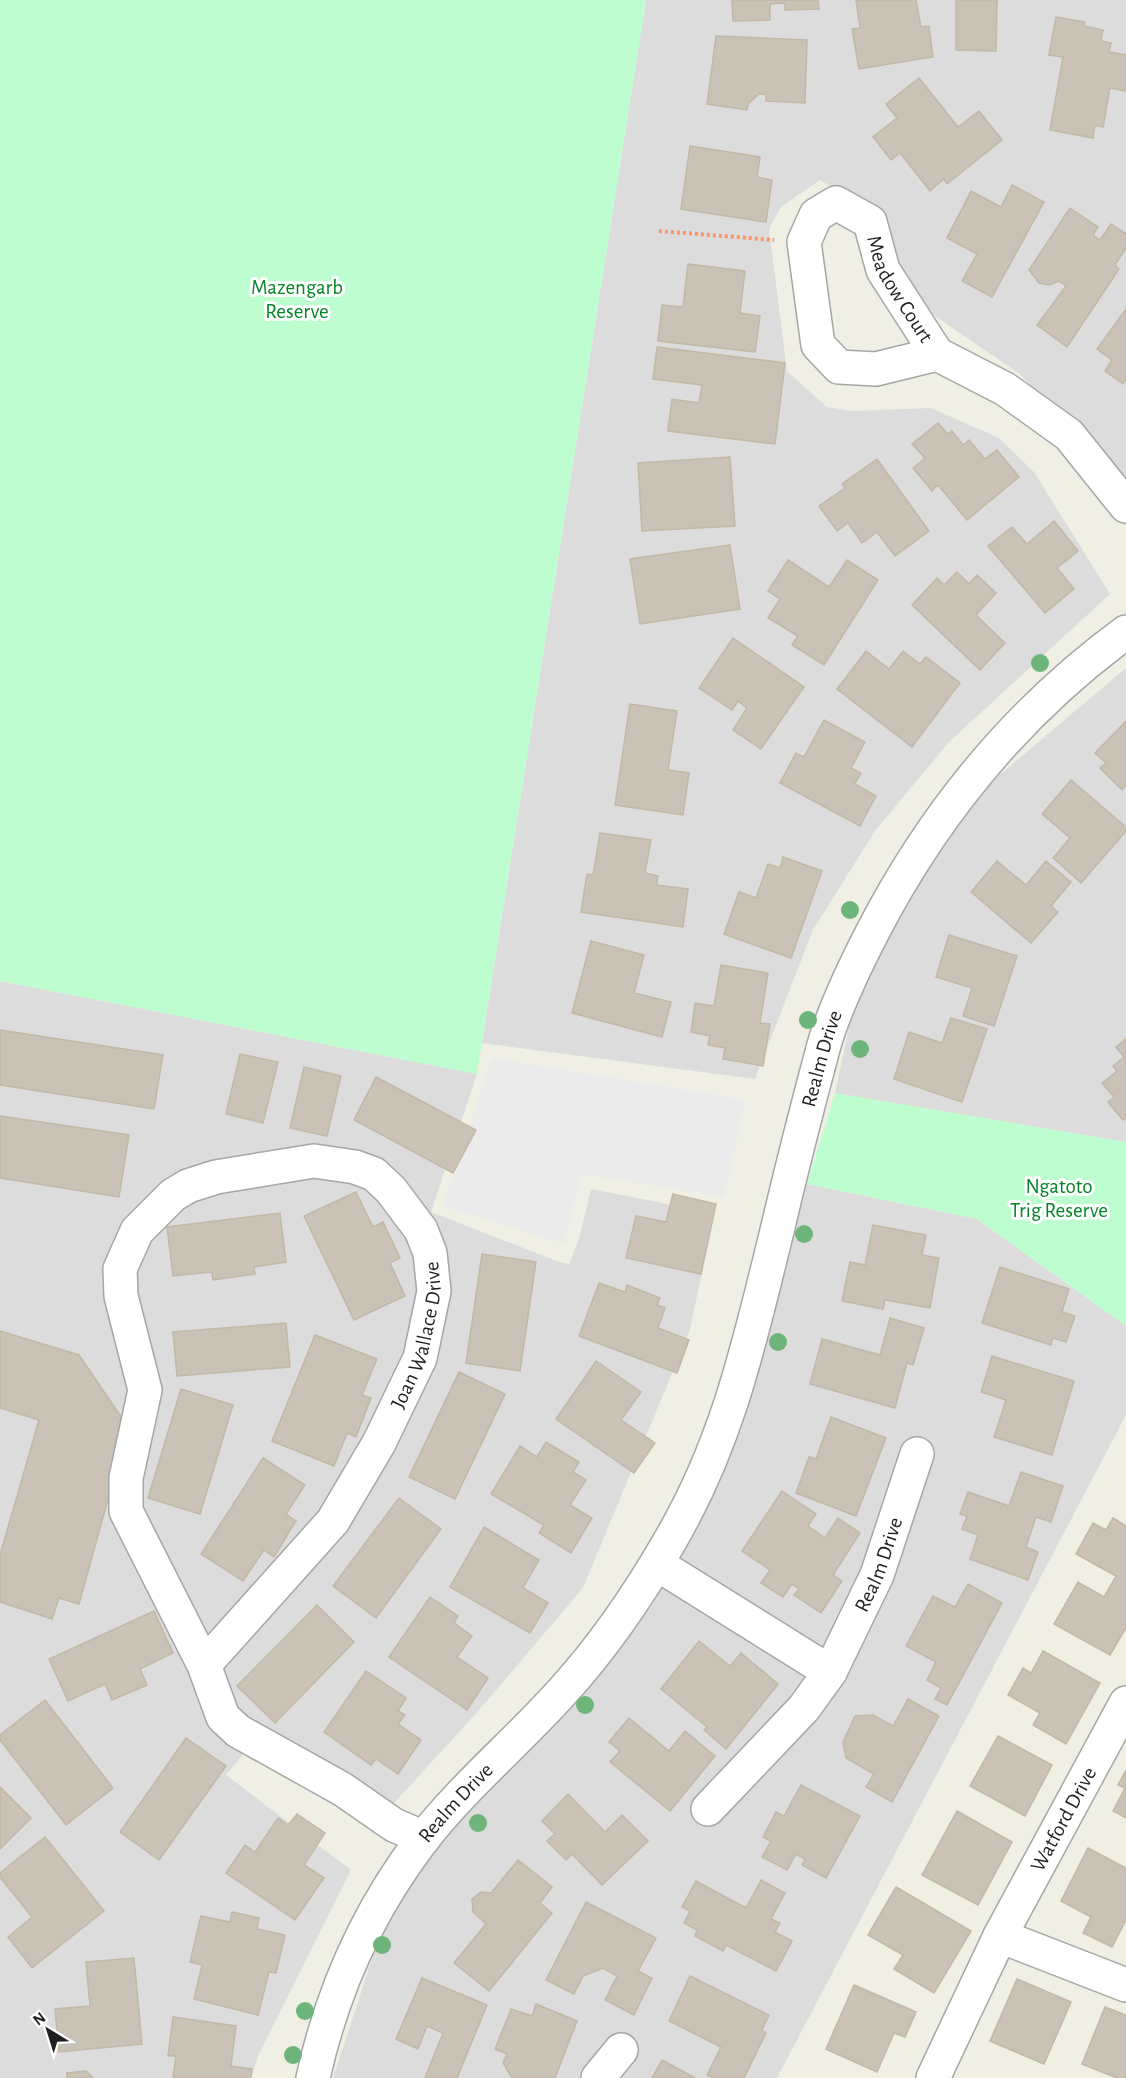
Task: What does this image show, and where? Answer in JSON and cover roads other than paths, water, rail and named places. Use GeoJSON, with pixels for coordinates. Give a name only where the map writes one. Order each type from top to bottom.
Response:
{"type":"FeatureCollection","features":[{"type":"Feature","properties":{"kind":"street","name":"Meadow Court"},"geometry":{"type":"LineString","coordinates":[[938,354],[876,369],[839,367],[818,345],[804,242],[816,214],[836,203],[870,222],[883,270],[938,354],[1005,389],[1069,435],[1126,506]]}},
{"type":"Feature","properties":{"kind":"street","name":"Realm Drive"},"geometry":{"type":"LineString","coordinates":[[313,2078],[323,2032],[349,1962],[382,1898],[424,1838],[564,1690],[611,1632],[657,1564],[705,1476],[725,1428],[749,1345],[826,1040],[859,959],[899,880],[961,790],[1003,742],[1046,699],[1126,632]]}},
{"type":"Feature","properties":{"kind":"street","name":"Joan Wallace Drive"},"geometry":{"type":"LineString","coordinates":[[204,1665],[333,1521],[379,1443],[420,1358],[434,1291],[430,1253],[421,1230],[391,1190],[374,1174],[356,1167],[314,1161],[216,1177],[188,1186],[160,1205],[137,1231],[120,1269],[121,1296],[145,1390],[126,1478],[126,1511],[204,1665],[223,1717],[238,1731],[342,1789],[394,1826],[424,1838]]}},
{"type":"Feature","properties":{"kind":"street","name":"Realm Drive"},"geometry":{"type":"LineString","coordinates":[[708,1809],[804,1708],[830,1672],[877,1575],[917,1454]]}},
{"type":"Feature","properties":{"kind":"street"},"geometry":{"type":"LineString","coordinates":[[657,1564],[830,1672]]}},
{"type":"Feature","properties":{"kind":"street","name":"Watford Drive"},"geometry":{"type":"LineString","coordinates":[[933,2078],[1000,1936],[1126,1703]]}},
{"type":"Feature","properties":{"kind":"street"},"geometry":{"type":"LineString","coordinates":[[1000,1936],[1126,1985]]}},
{"type":"Feature","properties":{"kind":"street"},"geometry":{"type":"LineString","coordinates":[[598,2078],[621,2050]]}},
{"type":"Feature","properties":{"kind":"park label","name":"Mazengarb Reserve"},"geometry":{"type":"Point","coordinates":[297,299]}},
{"type":"Feature","properties":{"kind":"park label","name":"Ngatoto Trig Reserve"},"geometry":{"type":"Point","coordinates":[1059,1198]}}]}
